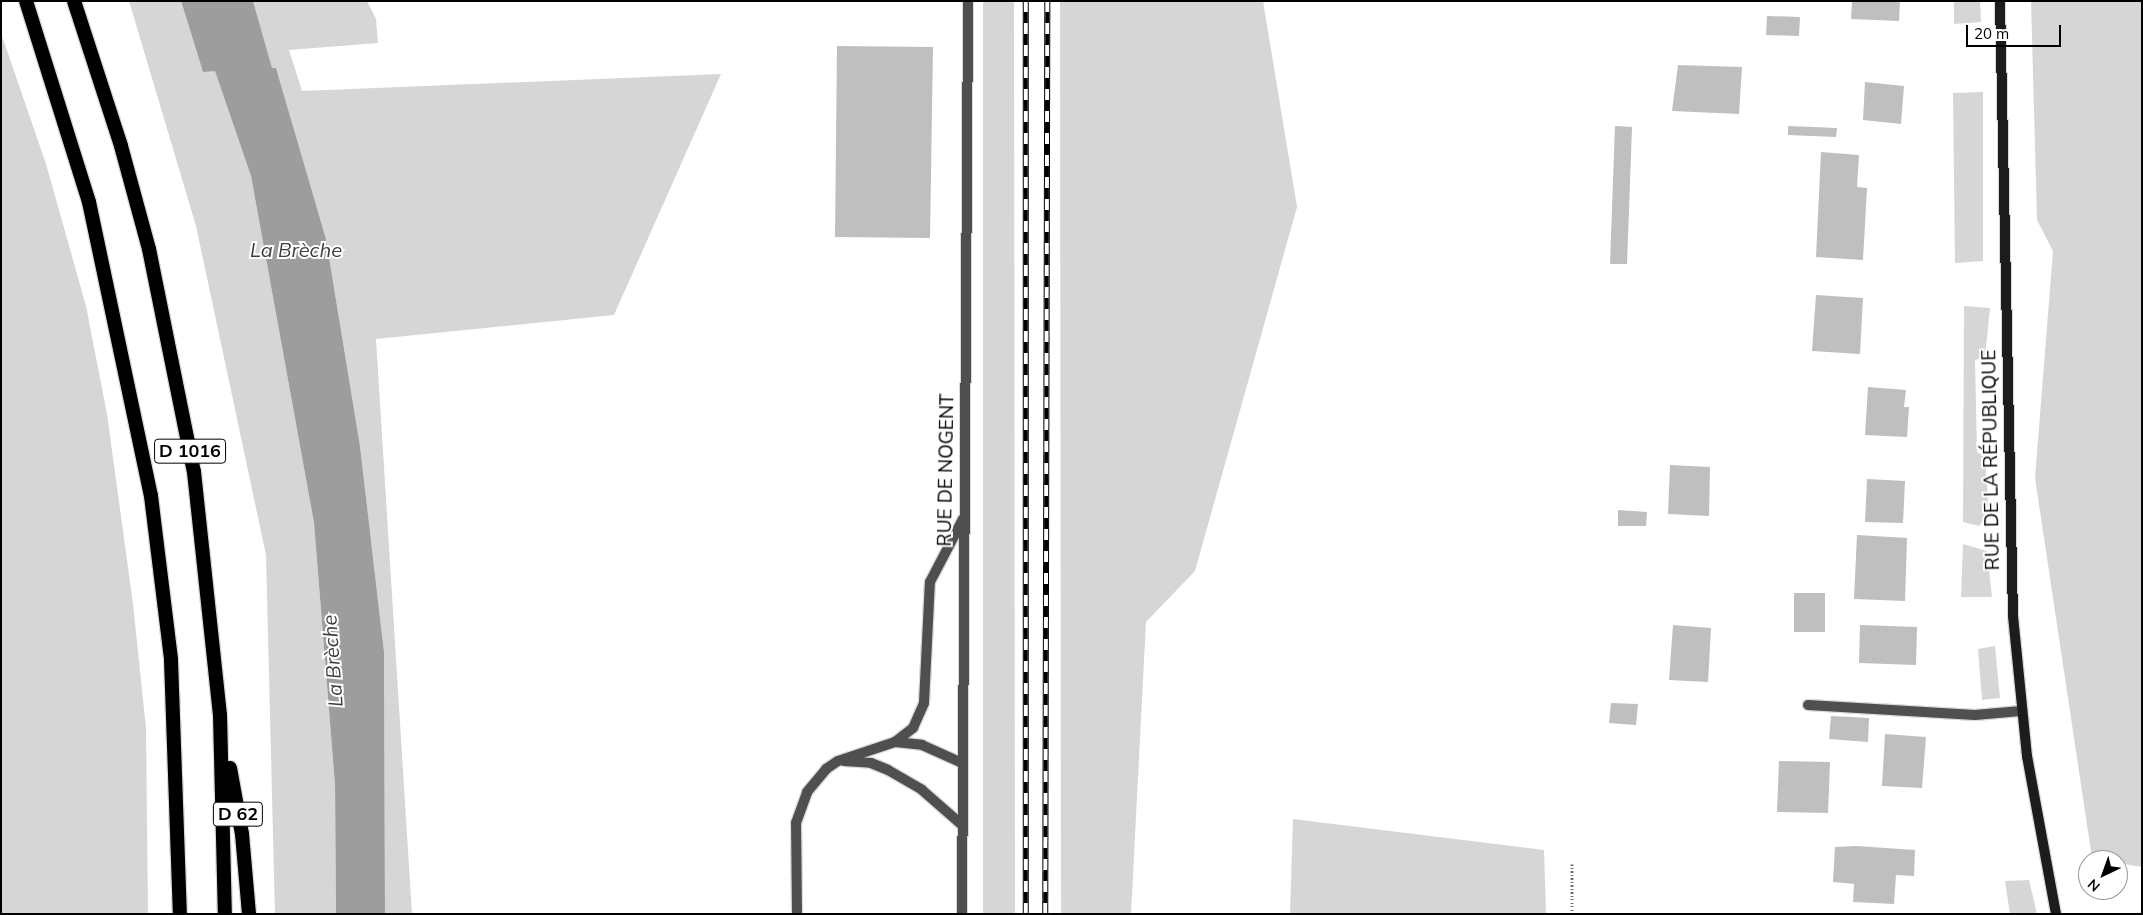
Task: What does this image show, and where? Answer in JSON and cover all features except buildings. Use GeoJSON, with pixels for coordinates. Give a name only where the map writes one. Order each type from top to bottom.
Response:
{"type":"FeatureCollection","features":[{"type":"Feature","properties":{"kind":"highway","name":"D 1016"},"geometry":{"type":"LineString","coordinates":[[26,1],[89,202],[151,496],[171,660],[180,914]]}},
{"type":"Feature","properties":{"kind":"highway","name":"D 1016"},"geometry":{"type":"LineString","coordinates":[[74,1],[124,154],[170,340],[199,509],[220,715],[225,914]]}},
{"type":"Feature","properties":{"kind":"highway","name":"D 62"},"geometry":{"type":"LineString","coordinates":[[220,715],[242,834],[249,914]]}},
{"type":"Feature","properties":{"kind":"main road","name":"RUE DE LA RÉPUBLIQUE"},"geometry":{"type":"LineString","coordinates":[[2000,1],[2010,541],[2021,711],[2032,791],[2056,914]]}},
{"type":"Feature","properties":{"kind":"street","name":"RUE DE NOGENT"},"geometry":{"type":"LineString","coordinates":[[962,914],[962,518],[968,1]]}},
{"type":"Feature","properties":{"kind":"street"},"geometry":{"type":"LineString","coordinates":[[797,914],[796,823],[801,804],[815,780],[838,761],[895,742],[913,728],[924,703],[930,582],[962,518]]}},
{"type":"Feature","properties":{"kind":"street"},"geometry":{"type":"LineString","coordinates":[[1808,705],[1975,715],[2021,711]]}},
{"type":"Feature","properties":{"kind":"street"},"geometry":{"type":"LineString","coordinates":[[895,742],[922,745],[962,763]]}},
{"type":"Feature","properties":{"kind":"street"},"geometry":{"type":"LineString","coordinates":[[838,761],[871,763],[888,770],[922,790],[961,824]]}},
{"type":"Feature","properties":{"kind":"path"},"geometry":{"type":"LineString","coordinates":[[1572,864],[1572,914]]}},
{"type":"Feature","properties":{"kind":"shaded area"},"geometry":{"type":"Polygon","coordinates":[[[129,1],[181,1],[203,72],[215,70],[251,176],[314,523],[335,785],[336,914],[275,914],[266,555],[196,226],[129,1]]]}},
{"type":"Feature","properties":{"kind":"shaded area"},"geometry":{"type":"Polygon","coordinates":[[[253,1],[367,1],[376,19],[378,43],[289,50],[302,91],[721,74],[614,315],[376,339],[412,914],[385,914],[384,652],[360,446],[326,239],[276,68],[272,69],[253,1]]]}},
{"type":"Feature","properties":{"kind":"shaded area"},"geometry":{"type":"Polygon","coordinates":[[[983,1],[1014,1],[1015,914],[983,914],[983,1]]]}},
{"type":"Feature","properties":{"kind":"shaded area"},"geometry":{"type":"Polygon","coordinates":[[[1060,1],[1263,1],[1297,207],[1195,571],[1146,622],[1131,914],[1061,914],[1060,1]]]}},
{"type":"Feature","properties":{"kind":"shaded area"},"geometry":{"type":"Polygon","coordinates":[[[1954,1],[1980,1],[1981,22],[1954,24],[1954,1]]]}},
{"type":"Feature","properties":{"kind":"shaded area"},"geometry":{"type":"Polygon","coordinates":[[[2031,1],[2142,1],[2142,867],[2128,865],[2128,850],[2091,850],[2035,478],[2053,251],[2037,220],[2031,1]]]}},
{"type":"Feature","properties":{"kind":"shaded area"},"geometry":{"type":"Polygon","coordinates":[[[1,33],[46,164],[86,306],[107,414],[133,604],[146,728],[148,914],[1,914],[1,33]]]}},
{"type":"Feature","properties":{"kind":"shaded area"},"geometry":{"type":"Polygon","coordinates":[[[1983,92],[1983,261],[1955,263],[1953,93],[1983,92]]]}},
{"type":"Feature","properties":{"kind":"shaded area"},"geometry":{"type":"Polygon","coordinates":[[[1964,306],[1990,308],[1985,357],[1975,360],[1977,452],[1985,457],[1989,514],[1979,526],[1963,522],[1964,306]]]}},
{"type":"Feature","properties":{"kind":"shaded area"},"geometry":{"type":"Polygon","coordinates":[[[1963,544],[1987,551],[1992,597],[1961,597],[1963,544]]]}},
{"type":"Feature","properties":{"kind":"shaded area"},"geometry":{"type":"Polygon","coordinates":[[[1995,646],[2000,698],[1982,700],[1978,649],[1995,646]]]}},
{"type":"Feature","properties":{"kind":"shaded area"},"geometry":{"type":"Polygon","coordinates":[[[1293,819],[1544,850],[1546,914],[1290,914],[1293,819]]]}},
{"type":"Feature","properties":{"kind":"shaded area"},"geometry":{"type":"Polygon","coordinates":[[[2029,880],[2037,914],[2010,914],[2005,881],[2029,880]]]}},
{"type":"Feature","properties":{"kind":"water","name":"La Brèche"},"geometry":{"type":"Polygon","coordinates":[[[181,1],[253,1],[272,68],[276,68],[326,239],[360,446],[384,652],[385,914],[336,914],[335,785],[314,523],[251,176],[215,71],[203,72],[181,1]]]}},
{"type":"Feature","properties":{"kind":"railway"},"geometry":{"type":"LineString","coordinates":[[1026,1],[1026,914]]}},
{"type":"Feature","properties":{"kind":"railway"},"geometry":{"type":"LineString","coordinates":[[1045,914],[1047,1]]}}]}
